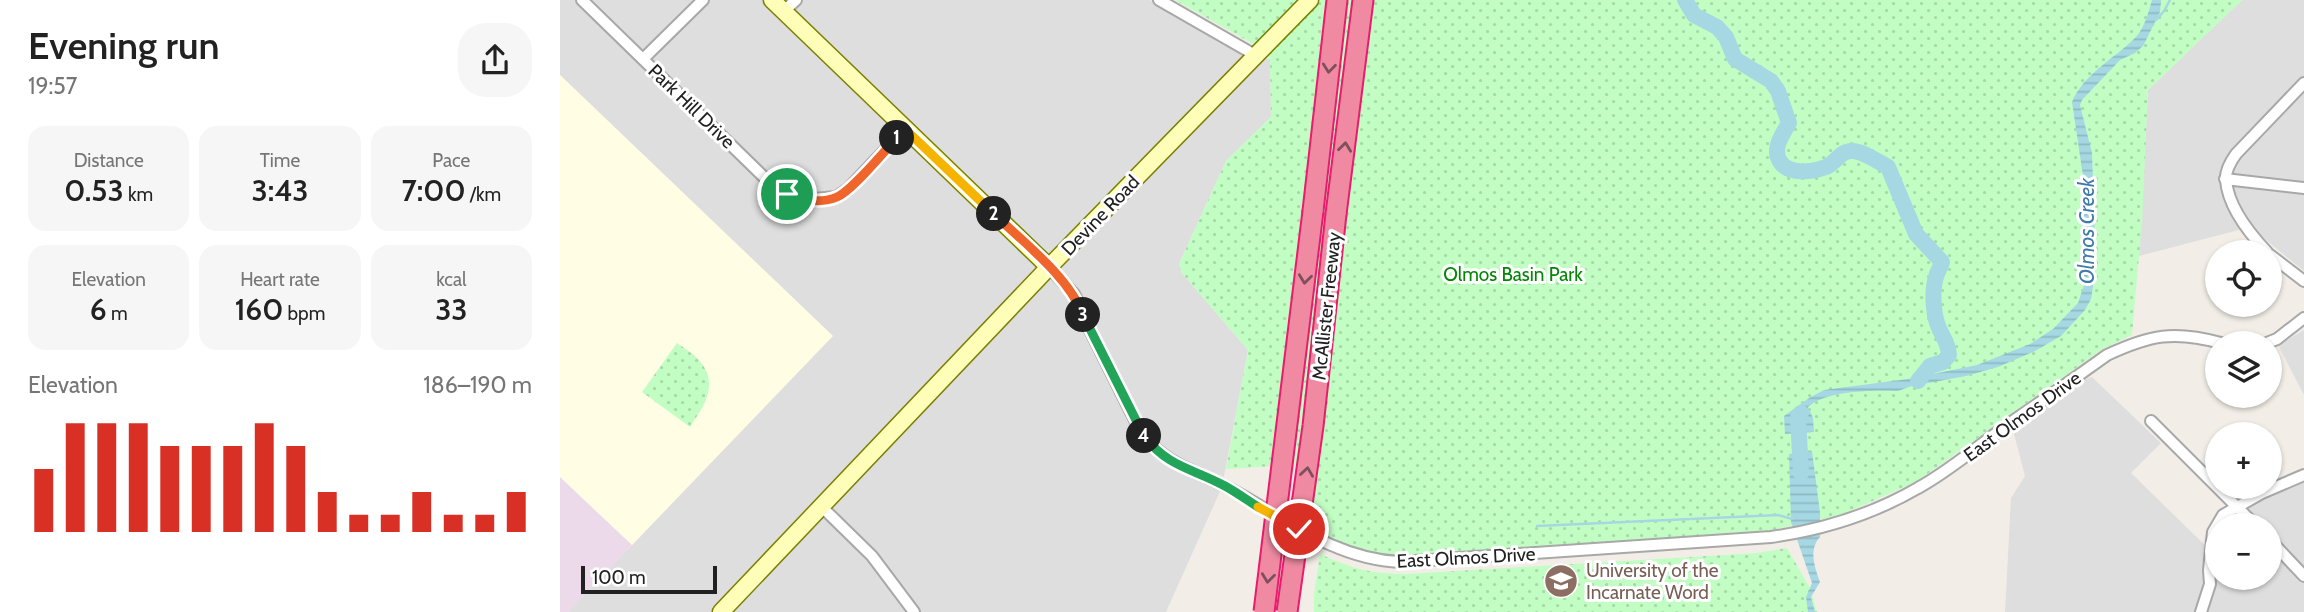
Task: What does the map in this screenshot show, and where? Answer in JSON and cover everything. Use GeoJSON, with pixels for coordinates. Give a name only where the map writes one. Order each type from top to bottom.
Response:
{"type":"FeatureCollection","features":[{"type":"Feature","properties":{"kind":"highway","name":"McAllister Freeway"},"geometry":{"type":"LineString","coordinates":[[1264,612],[1337,0]]}},
{"type":"Feature","properties":{"kind":"highway","name":"McAllister Freeway"},"geometry":{"type":"LineString","coordinates":[[1287,612],[1313,426],[1363,0]]}},
{"type":"Feature","properties":{"kind":"street","name":"Park Hill Drive"},"geometry":{"type":"LineString","coordinates":[[582,0],[769,182],[802,200],[836,198],[848,189],[905,129]]}},
{"type":"Feature","properties":{"kind":"street"},"geometry":{"type":"LineString","coordinates":[[643,59],[703,0]]}},
{"type":"Feature","properties":{"kind":"street"},"geometry":{"type":"LineString","coordinates":[[1159,0],[1255,55]]}},
{"type":"Feature","properties":{"kind":"street","name":"Devine Road"},"geometry":{"type":"LineString","coordinates":[[721,612],[1049,267],[1310,0]]}},
{"type":"Feature","properties":{"kind":"street","name":"East Olmos Drive"},"geometry":{"type":"LineString","coordinates":[[784,4],[905,129],[1049,267],[1074,295],[1142,434],[1157,453],[1177,465],[1224,485],[1276,517],[1344,552],[1377,561],[1400,562],[1799,533],[1893,502],[1920,487],[1961,461],[2107,355],[2133,344],[2174,335],[2205,339]]}},
{"type":"Feature","properties":{"kind":"street"},"geometry":{"type":"LineString","coordinates":[[2257,240],[2233,204],[2225,179],[2228,167],[2241,148],[2304,83]]}},
{"type":"Feature","properties":{"kind":"street"},"geometry":{"type":"LineString","coordinates":[[2225,179],[2304,188]]}},
{"type":"Feature","properties":{"kind":"street"},"geometry":{"type":"LineString","coordinates":[[2282,264],[2304,281]]}},
{"type":"Feature","properties":{"kind":"street"},"geometry":{"type":"LineString","coordinates":[[2282,335],[2304,318]]}},
{"type":"Feature","properties":{"kind":"street"},"geometry":{"type":"LineString","coordinates":[[2151,421],[2244,513]]}},
{"type":"Feature","properties":{"kind":"street","name":"Devine Road"},"geometry":{"type":"LineString","coordinates":[[778,551],[793,545],[883,452],[892,432]]}},
{"type":"Feature","properties":{"kind":"street"},"geometry":{"type":"LineString","coordinates":[[2202,612],[2210,584],[2213,532],[2223,515],[2262,493],[2304,475]]}},
{"type":"Feature","properties":{"kind":"street"},"geometry":{"type":"LineString","coordinates":[[826,511],[872,556],[914,612]]}},
{"type":"Feature","properties":{"kind":"street"},"geometry":{"type":"LineString","coordinates":[[2282,553],[2304,576]]}},
{"type":"Feature","properties":{"kind":"shaded area"},"geometry":{"type":"Polygon","coordinates":[[[560,0],[1150,0],[1244,56],[1270,59],[1271,117],[1226,161],[1179,264],[1182,273],[1248,350],[1222,487],[1166,612],[568,612],[832,336],[560,75],[560,0]]]}},
{"type":"Feature","properties":{"kind":"shaded area"},"geometry":{"type":"Polygon","coordinates":[[[2242,0],[2304,0],[2304,271],[2282,253],[2282,240],[2266,240],[2250,227],[2139,256],[2148,90],[2242,0]]]}},
{"type":"Feature","properties":{"kind":"shaded area"},"geometry":{"type":"Polygon","coordinates":[[[560,75],[833,336],[632,545],[560,477],[560,75]]]}},
{"type":"Feature","properties":{"kind":"shaded area"},"geometry":{"type":"Polygon","coordinates":[[[2304,330],[2304,395],[2282,353],[2282,343],[2304,330]]]}},
{"type":"Feature","properties":{"kind":"shaded area"},"geometry":{"type":"Polygon","coordinates":[[[2092,377],[2161,443],[2131,473],[2205,545],[2205,590],[2282,590],[2282,513],[2240,513],[2261,499],[2282,499],[2282,488],[2304,479],[2304,612],[2005,612],[2011,498],[2025,476],[2013,430],[2082,380],[2092,377]]]}},
{"type":"Feature","properties":{"kind":"shaded area"},"geometry":{"type":"Polygon","coordinates":[[[560,477],[632,545],[568,612],[560,612],[560,477]]]}},
{"type":"Feature","properties":{"kind":"green space","name":"Olmos Basin Park"},"geometry":{"type":"Polygon","coordinates":[[[1175,0],[2242,0],[2148,90],[2142,222],[2132,335],[2101,350],[1916,482],[1841,515],[1763,532],[1403,557],[1376,554],[1352,547],[1303,524],[1311,464],[1226,469],[1248,350],[1182,273],[1179,264],[1226,161],[1271,117],[1270,59],[1255,45],[1175,0]]]}},
{"type":"Feature","properties":{"kind":"green space"},"geometry":{"type":"Polygon","coordinates":[[[677,343],[699,360],[708,378],[708,395],[690,427],[642,392],[677,343]]]}},
{"type":"Feature","properties":{"kind":"green space","name":"University of the Incarnate Word"},"geometry":{"type":"Polygon","coordinates":[[[1787,548],[1810,588],[1817,612],[1314,612],[1320,554],[1361,569],[1405,574],[1756,553],[1787,548]]]}},
{"type":"Feature","properties":{"kind":"water","name":"Olmos Creek"},"geometry":{"type":"Polygon","coordinates":[[[2152,0],[2161,0],[2160,12],[2143,46],[2120,60],[2080,105],[2092,153],[2096,267],[2091,299],[2085,310],[2061,336],[1998,367],[1898,391],[1851,392],[1826,397],[1808,407],[1813,418],[1814,432],[1785,434],[1784,416],[1824,390],[1908,379],[1977,365],[2030,344],[2053,329],[2078,303],[2084,285],[2083,176],[2072,102],[2083,84],[2137,36],[2152,0]]]}},
{"type":"Feature","properties":{"kind":"water"},"geometry":{"type":"Polygon","coordinates":[[[1812,451],[1820,513],[1820,537],[1814,548],[1814,559],[1820,582],[1811,597],[1815,612],[1808,612],[1806,597],[1812,583],[1791,522],[1789,454],[1812,451]]]}},
{"type":"Feature","properties":{"kind":"waterway"},"geometry":{"type":"LineString","coordinates":[[1685,0],[1694,15],[1717,27],[1726,37],[1735,59],[1771,81],[1778,91],[1789,123],[1777,148],[1778,158],[1785,167],[1796,171],[1814,170],[1826,167],[1849,151],[1867,155],[1888,167],[1916,234],[1942,262],[1935,282],[1934,306],[1937,323],[1949,355],[1943,362],[1930,366],[1918,381]]}},
{"type":"Feature","properties":{"kind":"waterway"},"geometry":{"type":"LineString","coordinates":[[2156,20],[2170,0]]}},
{"type":"Feature","properties":{"kind":"waterway"},"geometry":{"type":"LineString","coordinates":[[1801,413],[1798,418],[1801,473]]}},
{"type":"Feature","properties":{"kind":"waterway"},"geometry":{"type":"LineString","coordinates":[[1537,526],[1778,515],[1792,519]]}},
{"type":"Feature","properties":{"kind":"place","name":"University of the Incarnate Word"},"geometry":{"type":"Point","coordinates":[1561,581]}},
{"type":"Feature","properties":{"kind":"route"},"geometry":{"type":"LineString","coordinates":[[787,194],[802,200],[836,198],[848,189],[905,129],[1049,267],[1074,295],[1142,434],[1157,453],[1177,465],[1224,485],[1299,529]]}}]}
